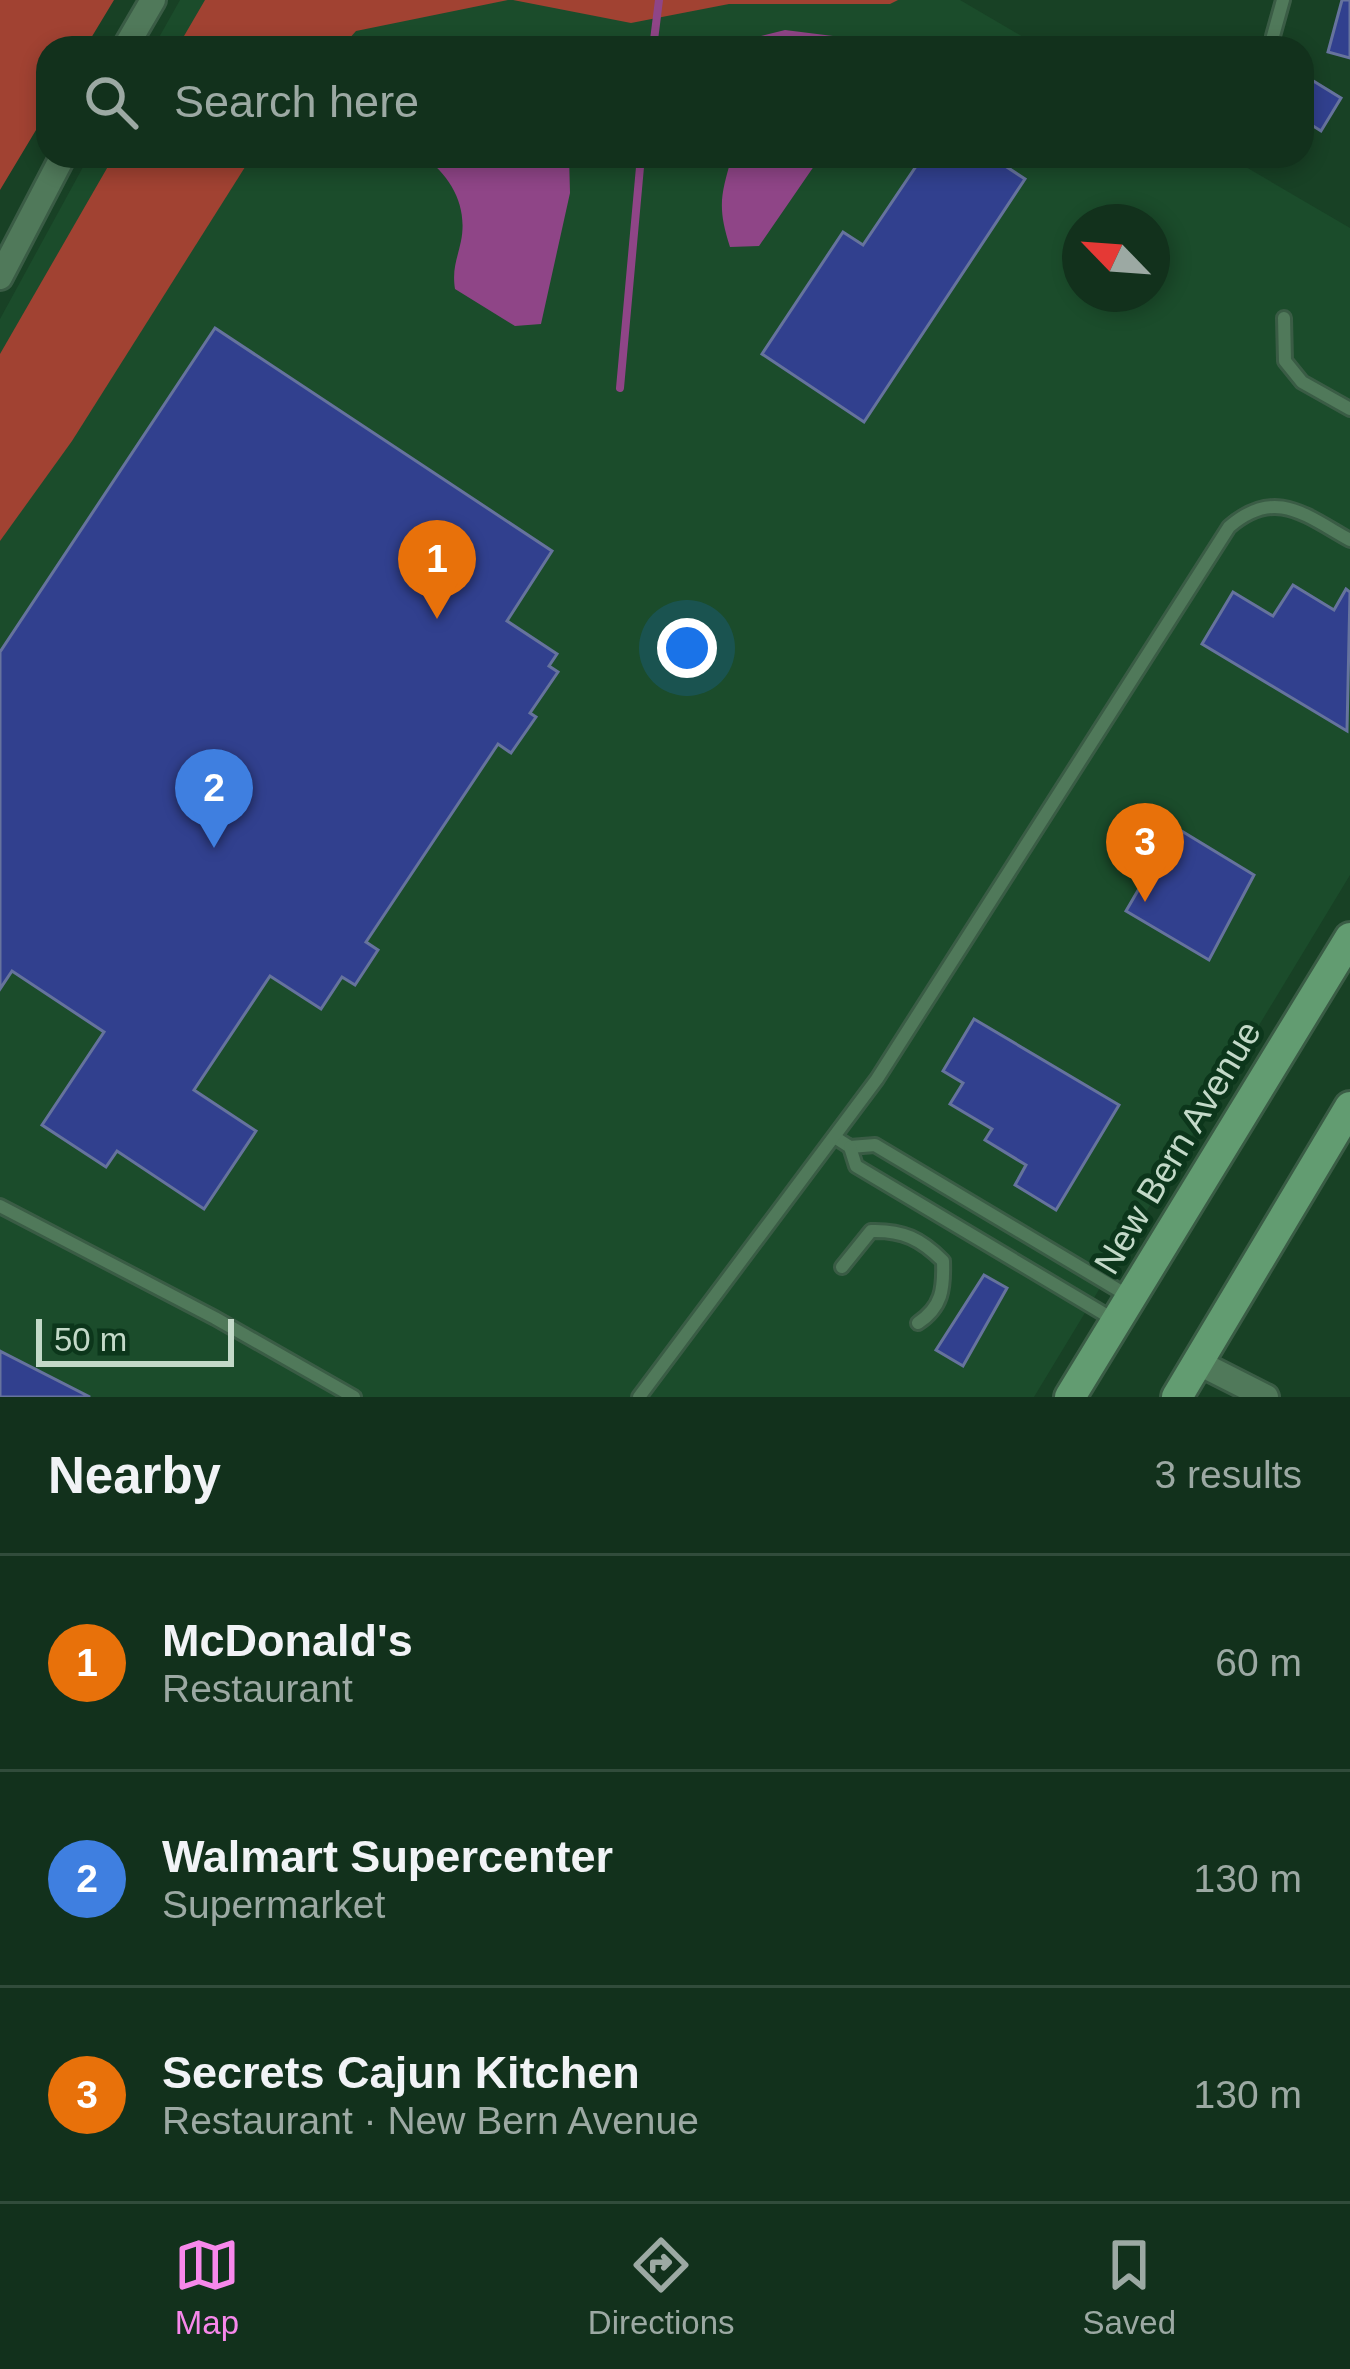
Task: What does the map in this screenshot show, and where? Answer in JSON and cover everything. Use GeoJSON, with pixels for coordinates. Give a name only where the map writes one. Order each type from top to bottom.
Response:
{"type":"FeatureCollection","features":[{"type":"Feature","properties":{"kind":"main road","name":"New Bern Avenue"},"geometry":{"type":"LineString","coordinates":[[1070,1397],[1350,938]]}},
{"type":"Feature","properties":{"kind":"main road"},"geometry":{"type":"LineString","coordinates":[[1177,1397],[1350,1107]]}},
{"type":"Feature","properties":{"kind":"street"},"geometry":{"type":"LineString","coordinates":[[132,36],[150,6]]}},
{"type":"Feature","properties":{"kind":"street"},"geometry":{"type":"LineString","coordinates":[[0,277],[57,168]]}},
{"type":"Feature","properties":{"kind":"street"},"geometry":{"type":"LineString","coordinates":[[1198,1362],[1266,1397]]}},
{"type":"Feature","properties":{"kind":"lane"},"geometry":{"type":"LineString","coordinates":[[1273,36],[1282,0]]}},
{"type":"Feature","properties":{"kind":"lane"},"geometry":{"type":"LineString","coordinates":[[1284,318],[1285,361],[1302,382],[1350,410]]}},
{"type":"Feature","properties":{"kind":"lane"},"geometry":{"type":"LineString","coordinates":[[639,1397],[836,1138],[1091,748],[1229,526],[1249,510],[1268,505],[1289,508],[1350,540]]}},
{"type":"Feature","properties":{"kind":"lane"},"geometry":{"type":"LineString","coordinates":[[836,1138],[850,1147],[874,1145],[1123,1309]]}},
{"type":"Feature","properties":{"kind":"lane"},"geometry":{"type":"LineString","coordinates":[[850,1147],[856,1166],[1123,1309]]}},
{"type":"Feature","properties":{"kind":"lane"},"geometry":{"type":"LineString","coordinates":[[0,1206],[215,1318],[335,1394],[354,1397]]}},
{"type":"Feature","properties":{"kind":"lane"},"geometry":{"type":"LineString","coordinates":[[842,1267],[871,1231],[900,1231],[927,1245],[943,1261],[944,1288],[934,1312],[918,1322]]}},
{"type":"Feature","properties":{"kind":"shaded area"},"geometry":{"type":"Polygon","coordinates":[[[0,0],[114,0],[92,36],[36,36],[36,130],[0,190],[0,0]]]}},
{"type":"Feature","properties":{"kind":"shaded area"},"geometry":{"type":"Polygon","coordinates":[[[180,0],[960,0],[1022,36],[160,36],[180,0]]]}},
{"type":"Feature","properties":{"kind":"shaded area"},"geometry":{"type":"Polygon","coordinates":[[[205,0],[508,0],[356,31],[352,36],[184,36],[205,0]]]}},
{"type":"Feature","properties":{"kind":"shaded area"},"geometry":{"type":"Polygon","coordinates":[[[513,0],[898,0],[890,4],[729,4],[631,23],[513,0]]]}},
{"type":"Feature","properties":{"kind":"shaded area"},"geometry":{"type":"Polygon","coordinates":[[[785,30],[833,36],[761,36],[785,30]]]}},
{"type":"Feature","properties":{"kind":"shaded area"},"geometry":{"type":"Polygon","coordinates":[[[82,168],[1248,168],[1350,228],[1350,875],[1034,1397],[0,1397],[0,319],[82,168]]]}},
{"type":"Feature","properties":{"kind":"shaded area"},"geometry":{"type":"Polygon","coordinates":[[[107,168],[244,168],[72,441],[0,541],[0,354],[107,168]]]}},
{"type":"Feature","properties":{"kind":"shaded area"},"geometry":{"type":"Polygon","coordinates":[[[436,168],[569,168],[570,193],[541,324],[515,326],[455,289],[462,216],[436,168]]]}},
{"type":"Feature","properties":{"kind":"shaded area"},"geometry":{"type":"Polygon","coordinates":[[[729,168],[813,168],[759,246],[730,247],[723,221],[729,168]]]}},
{"type":"Feature","properties":{"kind":"building"},"geometry":{"type":"Polygon","coordinates":[[[1342,0],[1350,0],[1350,58],[1328,52],[1342,0]]]}},
{"type":"Feature","properties":{"kind":"building"},"geometry":{"type":"Polygon","coordinates":[[[1314,81],[1341,98],[1321,131],[1314,127],[1314,81]]]}},
{"type":"Feature","properties":{"kind":"building"},"geometry":{"type":"Polygon","coordinates":[[[915,168],[1008,168],[1025,179],[864,422],[762,354],[843,232],[863,245],[915,168]]]}},
{"type":"Feature","properties":{"kind":"building"},"geometry":{"type":"Polygon","coordinates":[[[215,328],[552,551],[507,621],[557,654],[549,666],[558,672],[530,713],[536,717],[511,753],[498,744],[366,942],[378,950],[355,985],[342,977],[321,1009],[270,976],[194,1090],[256,1131],[204,1209],[117,1151],[106,1167],[42,1125],[104,1032],[12,971],[0,989],[0,652],[215,328]]]}},
{"type":"Feature","properties":{"kind":"building"},"geometry":{"type":"Polygon","coordinates":[[[1293,585],[1334,610],[1346,589],[1350,592],[1347,731],[1202,644],[1233,592],[1273,616],[1293,585]]]}},
{"type":"Feature","properties":{"kind":"building"},"geometry":{"type":"Polygon","coordinates":[[[1175,827],[1254,875],[1209,960],[1126,911],[1175,827]]]}},
{"type":"Feature","properties":{"kind":"building"},"geometry":{"type":"Polygon","coordinates":[[[974,1019],[1119,1105],[1056,1210],[1015,1185],[1026,1165],[985,1140],[992,1129],[950,1104],[963,1083],[943,1071],[974,1019]]]}},
{"type":"Feature","properties":{"kind":"building"},"geometry":{"type":"Polygon","coordinates":[[[984,1275],[1007,1288],[963,1366],[936,1350],[984,1275]]]}},
{"type":"Feature","properties":{"kind":"building"},"geometry":{"type":"Polygon","coordinates":[[[0,1351],[90,1397],[0,1397],[0,1351]]]}},
{"type":"Feature","properties":{"kind":"waterway"},"geometry":{"type":"LineString","coordinates":[[654,36],[659,0]]}},
{"type":"Feature","properties":{"kind":"waterway"},"geometry":{"type":"LineString","coordinates":[[620,388],[640,168]]}},
{"type":"Feature","properties":{"kind":"place","name":"McDonald's"},"geometry":{"type":"Point","coordinates":[437,619]}},
{"type":"Feature","properties":{"kind":"place","name":"Walmart Supercenter"},"geometry":{"type":"Point","coordinates":[214,848]}},
{"type":"Feature","properties":{"kind":"place","name":"Secrets Cajun Kitchen"},"geometry":{"type":"Point","coordinates":[1145,902]}}]}
